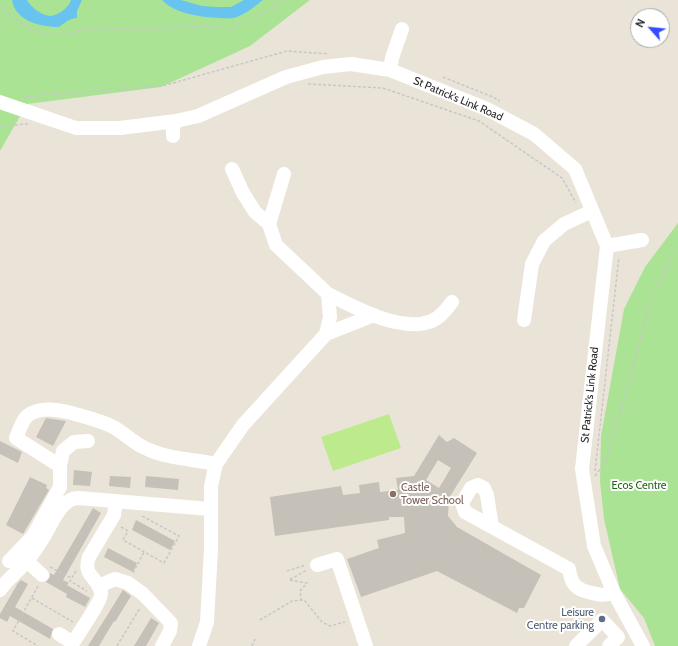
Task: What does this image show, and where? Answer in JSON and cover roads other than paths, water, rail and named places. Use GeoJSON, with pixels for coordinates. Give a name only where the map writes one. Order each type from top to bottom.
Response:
{"type":"FeatureCollection","features":[{"type":"Feature","properties":{"kind":"street"},"geometry":{"type":"LineString","coordinates":[[390,70],[392,58],[402,29]]}},
{"type":"Feature","properties":{"kind":"street","name":"St Patrick’s Link Road"},"geometry":{"type":"LineString","coordinates":[[0,102],[76,128],[120,128],[176,121],[198,116],[286,77],[323,67],[351,64],[390,70],[487,109],[534,134],[575,169],[587,213],[614,245],[582,469],[594,546],[614,593],[643,646]]}},
{"type":"Feature","properties":{"kind":"street"},"geometry":{"type":"LineString","coordinates":[[173,136],[173,128],[176,121]]}},
{"type":"Feature","properties":{"kind":"street"},"geometry":{"type":"LineString","coordinates":[[232,169],[242,193],[255,212],[269,224],[276,245],[328,294],[374,315],[391,321],[413,324],[432,321],[445,312],[452,302]]}},
{"type":"Feature","properties":{"kind":"street"},"geometry":{"type":"LineString","coordinates":[[269,224],[284,174]]}},
{"type":"Feature","properties":{"kind":"street"},"geometry":{"type":"LineString","coordinates":[[524,320],[532,264],[544,241],[564,224],[587,213]]}},
{"type":"Feature","properties":{"kind":"street"},"geometry":{"type":"LineString","coordinates":[[614,245],[642,240]]}},
{"type":"Feature","properties":{"kind":"street"},"geometry":{"type":"LineString","coordinates":[[326,334],[330,317],[328,294]]}},
{"type":"Feature","properties":{"kind":"street"},"geometry":{"type":"LineString","coordinates":[[199,646],[207,622],[211,486],[216,464],[243,425],[326,334],[374,315]]}},
{"type":"Feature","properties":{"kind":"street"},"geometry":{"type":"LineString","coordinates":[[60,466],[16,438],[24,420],[30,414],[61,410],[113,427],[138,444],[153,451],[173,457],[216,464]]}},
{"type":"Feature","properties":{"kind":"street"},"geometry":{"type":"LineString","coordinates":[[9,561],[33,536],[60,487],[60,466],[63,451],[74,442],[88,441]]}},
{"type":"Feature","properties":{"kind":"street"},"geometry":{"type":"LineString","coordinates":[[0,590],[37,548],[62,507],[67,501],[74,498],[210,509]]}},
{"type":"Feature","properties":{"kind":"street"},"geometry":{"type":"LineString","coordinates":[[59,634],[72,644],[100,598],[99,586],[88,573],[87,564],[114,515],[116,501]]}},
{"type":"Feature","properties":{"kind":"street"},"geometry":{"type":"LineString","coordinates":[[492,527],[569,569],[573,584],[582,591],[599,596],[614,593]]}},
{"type":"Feature","properties":{"kind":"street"},"geometry":{"type":"LineString","coordinates":[[317,565],[337,559],[366,646]]}},
{"type":"Feature","properties":{"kind":"street"},"geometry":{"type":"LineString","coordinates":[[27,561],[42,575]]}},
{"type":"Feature","properties":{"kind":"street"},"geometry":{"type":"LineString","coordinates":[[99,586],[115,579],[128,583],[146,597],[171,623],[170,632],[162,646]]}},
{"type":"Feature","properties":{"kind":"street"},"geometry":{"type":"LineString","coordinates":[[576,646],[602,620],[613,641],[631,624]]}},
{"type":"Feature","properties":{"kind":"water"},"geometry":{"type":"Polygon","coordinates":[[[12,0],[27,0],[37,11],[51,16],[63,10],[71,0],[82,0],[77,11],[77,18],[65,22],[59,27],[52,27],[37,24],[23,18],[14,7],[12,0]]]}},
{"type":"Feature","properties":{"kind":"water"},"geometry":{"type":"Polygon","coordinates":[[[162,0],[181,0],[202,6],[231,7],[244,0],[263,0],[242,15],[229,18],[204,17],[181,12],[167,5],[162,0]]]}},
{"type":"Feature","properties":{"kind":"place","name":"Castle Tower School"},"geometry":{"type":"Point","coordinates":[393,494]}},
{"type":"Feature","properties":{"kind":"place","name":"Leisure Centre parking"},"geometry":{"type":"Point","coordinates":[602,619]}},
{"type":"Feature","properties":{"kind":"park label","name":"Ecos Centre"},"geometry":{"type":"Point","coordinates":[639,486]}}]}
